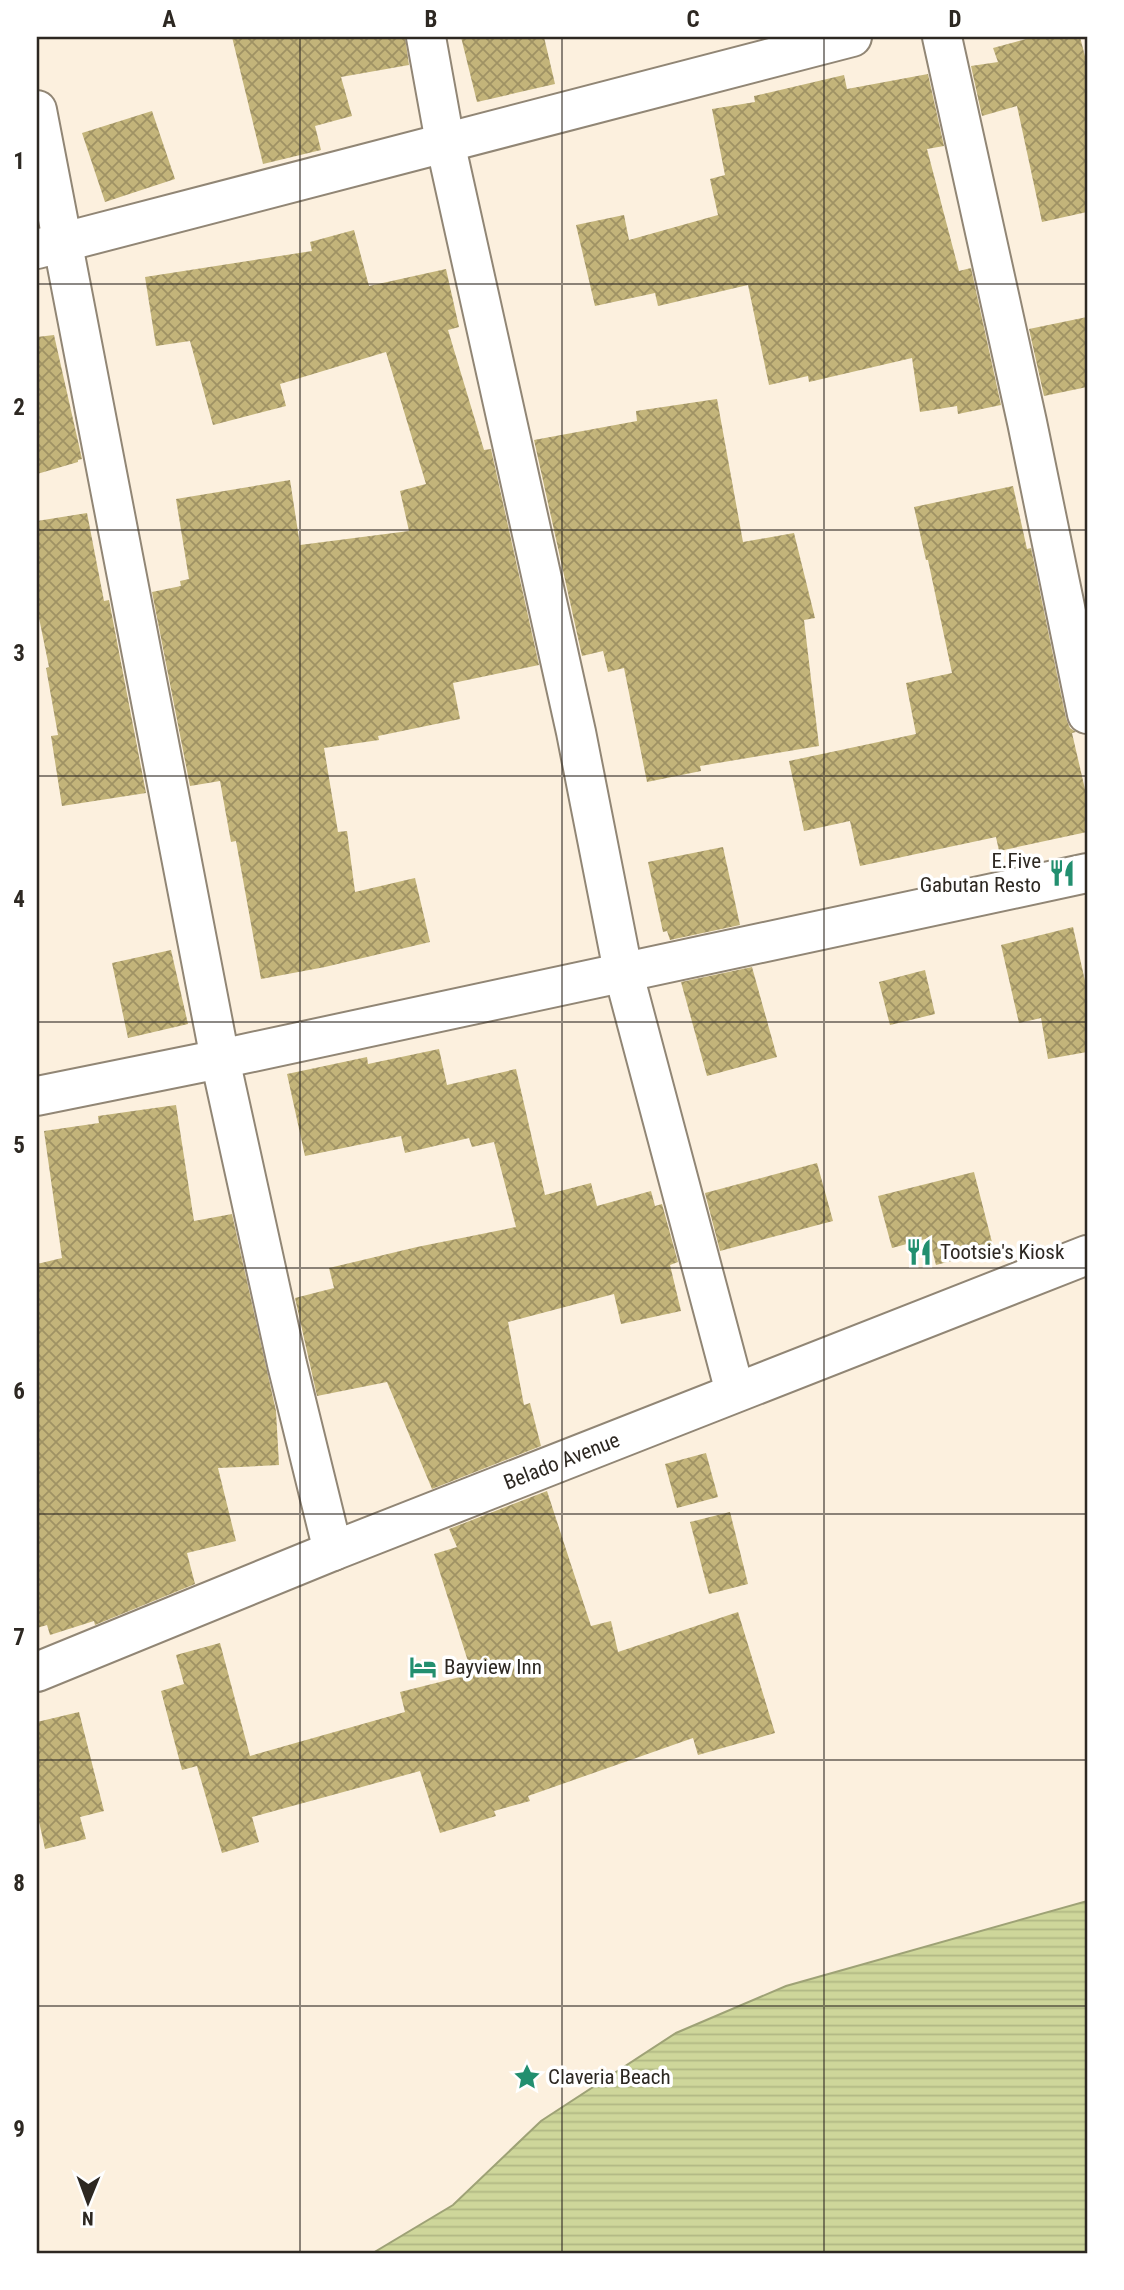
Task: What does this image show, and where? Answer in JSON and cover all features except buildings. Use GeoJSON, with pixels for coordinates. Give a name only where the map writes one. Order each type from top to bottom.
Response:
{"type":"FeatureCollection","features":[{"type":"Feature","properties":{"kind":"street"},"geometry":{"type":"LineString","coordinates":[[426,37],[445,142],[576,732],[623,971],[735,1392]]}},
{"type":"Feature","properties":{"kind":"street"},"geometry":{"type":"LineString","coordinates":[[50,246],[852,37]]}},
{"type":"Feature","properties":{"kind":"street"},"geometry":{"type":"LineString","coordinates":[[942,37],[1024,409],[1087,715]]}},
{"type":"Feature","properties":{"kind":"street"},"geometry":{"type":"LineString","coordinates":[[37,110],[50,246],[220,1059],[287,1364],[333,1551]]}},
{"type":"Feature","properties":{"kind":"street"},"geometry":{"type":"LineString","coordinates":[[37,1096],[1087,873]]}},
{"type":"Feature","properties":{"kind":"street","name":"Belado Avenue"},"geometry":{"type":"LineString","coordinates":[[37,1672],[333,1551],[1087,1255]]}},
{"type":"Feature","properties":{"kind":"shaded area"},"geometry":{"type":"Polygon","coordinates":[[[1087,1901],[1087,2253],[373,2253],[453,2205],[541,2121],[676,2033],[786,1986],[1087,1901]]]}},
{"type":"Feature","properties":{"kind":"place","name":"E.Five Gabutan Resto"},"geometry":{"type":"Point","coordinates":[1062,873]}},
{"type":"Feature","properties":{"kind":"place","name":"Tootsie's Kiosk"},"geometry":{"type":"Point","coordinates":[919,1252]}},
{"type":"Feature","properties":{"kind":"place","name":"Bayview Inn"},"geometry":{"type":"Point","coordinates":[423,1667]}},
{"type":"Feature","properties":{"kind":"place","name":"Claveria Beach"},"geometry":{"type":"Point","coordinates":[527,2077]}}]}
